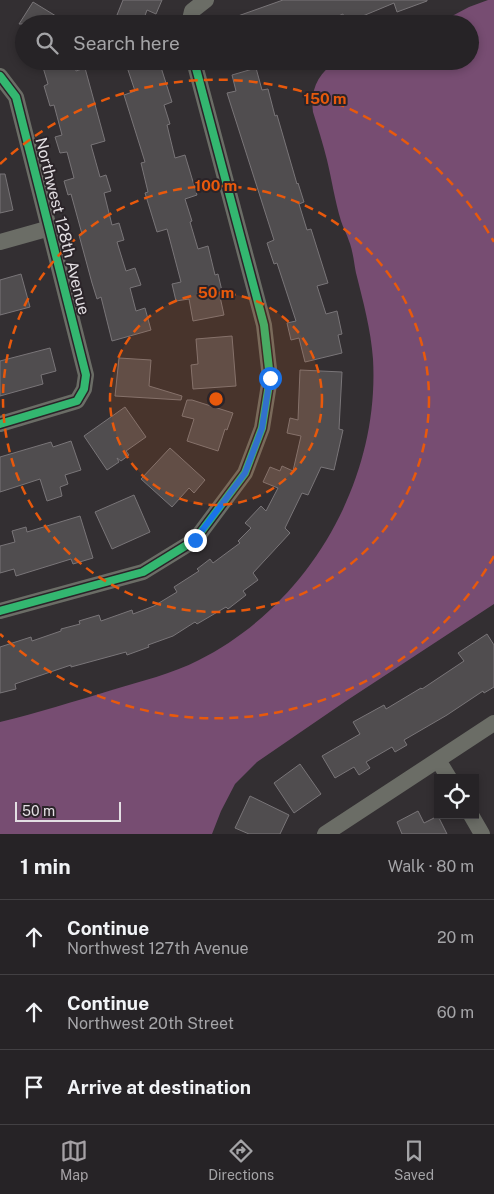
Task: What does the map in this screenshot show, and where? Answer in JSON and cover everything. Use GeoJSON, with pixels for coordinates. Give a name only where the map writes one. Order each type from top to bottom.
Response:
{"type":"FeatureCollection","features":[{"type":"Feature","properties":{"kind":"street"},"geometry":{"type":"LineString","coordinates":[[193,15],[206,0]]}},
{"type":"Feature","properties":{"kind":"street"},"geometry":{"type":"LineString","coordinates":[[0,610],[143,572],[195,540],[245,473],[262,428],[270,378],[264,325],[196,70]]}},
{"type":"Feature","properties":{"kind":"street","name":"Northwest 128th Avenue"},"geometry":{"type":"LineString","coordinates":[[0,76],[16,97],[86,375],[84,388],[78,401],[0,424]]}},
{"type":"Feature","properties":{"kind":"street"},"geometry":{"type":"LineString","coordinates":[[0,242],[50,228]]}},
{"type":"Feature","properties":{"kind":"street"},"geometry":{"type":"LineString","coordinates":[[324,834],[494,723]]}},
{"type":"Feature","properties":{"kind":"street"},"geometry":{"type":"LineString","coordinates":[[438,760],[447,774]]}},
{"type":"Feature","properties":{"kind":"street"},"geometry":{"type":"LineString","coordinates":[[473,819],[482,834]]}},
{"type":"Feature","properties":{"kind":"shaded area"},"geometry":{"type":"Polygon","coordinates":[[[488,0],[494,0],[494,604],[257,762],[235,784],[212,834],[0,834],[0,722],[156,677],[199,660],[238,636],[273,607],[304,573],[330,535],[350,494],[364,450],[372,405],[373,359],[369,326],[352,249],[342,224],[327,160],[313,112],[314,89],[326,70],[479,70],[479,15],[454,15],[488,0]]]}},
{"type":"Feature","properties":{"kind":"building"},"geometry":{"type":"Polygon","coordinates":[[[123,0],[162,0],[156,14],[147,10],[145,15],[117,15],[123,0]]]}},
{"type":"Feature","properties":{"kind":"building"},"geometry":{"type":"Polygon","coordinates":[[[283,0],[427,0],[397,12],[394,3],[365,15],[241,15],[283,0]]]}},
{"type":"Feature","properties":{"kind":"building"},"geometry":{"type":"Polygon","coordinates":[[[33,2],[54,15],[25,15],[33,2]]]}},
{"type":"Feature","properties":{"kind":"building"},"geometry":{"type":"Polygon","coordinates":[[[44,70],[86,70],[105,141],[91,145],[100,177],[106,175],[111,191],[104,193],[112,225],[119,223],[124,240],[117,242],[126,271],[135,268],[141,285],[130,288],[136,311],[145,308],[151,330],[112,341],[101,297],[97,299],[92,283],[79,235],[82,234],[71,194],[68,195],[64,181],[74,178],[67,152],[60,153],[55,137],[62,135],[54,105],[50,106],[44,86],[48,84],[44,70]]]}},
{"type":"Feature","properties":{"kind":"building"},"geometry":{"type":"Polygon","coordinates":[[[128,70],[162,70],[172,102],[164,105],[170,124],[167,125],[175,158],[185,155],[197,195],[185,199],[192,221],[190,222],[198,249],[208,246],[215,275],[218,274],[222,291],[219,292],[224,315],[193,321],[189,299],[176,301],[172,284],[181,282],[167,229],[157,232],[145,193],[148,192],[141,163],[145,162],[124,95],[135,91],[128,70]]]}},
{"type":"Feature","properties":{"kind":"building"},"geometry":{"type":"Polygon","coordinates":[[[257,70],[262,90],[268,89],[275,116],[277,115],[304,202],[299,204],[307,230],[311,229],[328,283],[317,286],[326,314],[337,311],[342,334],[338,335],[342,353],[305,362],[299,338],[291,340],[287,323],[296,321],[277,263],[274,264],[267,243],[274,240],[227,93],[236,91],[232,75],[257,70]]]}},
{"type":"Feature","properties":{"kind":"building"},"geometry":{"type":"Polygon","coordinates":[[[0,174],[5,174],[13,210],[0,213],[0,174]]]}},
{"type":"Feature","properties":{"kind":"building"},"geometry":{"type":"Polygon","coordinates":[[[21,274],[30,307],[0,315],[0,280],[21,274]]]}},
{"type":"Feature","properties":{"kind":"building"},"geometry":{"type":"Polygon","coordinates":[[[232,336],[236,386],[193,389],[191,365],[198,364],[196,339],[232,336]]]}},
{"type":"Feature","properties":{"kind":"building"},"geometry":{"type":"Polygon","coordinates":[[[50,348],[56,371],[41,375],[43,384],[0,396],[0,361],[50,348]]]}},
{"type":"Feature","properties":{"kind":"building"},"geometry":{"type":"Polygon","coordinates":[[[119,358],[151,360],[149,386],[182,396],[181,400],[115,396],[119,358]]]}},
{"type":"Feature","properties":{"kind":"building"},"geometry":{"type":"Polygon","coordinates":[[[300,370],[342,372],[339,429],[343,430],[334,470],[321,467],[308,495],[302,493],[285,528],[290,533],[253,573],[258,580],[243,591],[246,595],[228,609],[226,607],[197,624],[195,622],[173,636],[148,645],[149,647],[127,655],[126,652],[71,667],[71,665],[15,684],[16,689],[0,693],[0,647],[31,637],[32,641],[61,631],[61,629],[80,624],[79,621],[99,615],[101,621],[132,610],[133,614],[154,606],[177,592],[174,587],[199,571],[197,569],[210,559],[213,563],[240,543],[238,541],[251,528],[245,523],[261,506],[266,511],[278,488],[263,482],[270,467],[280,471],[282,466],[293,471],[301,436],[287,433],[290,418],[298,420],[300,370]]]}},
{"type":"Feature","properties":{"kind":"building"},"geometry":{"type":"Polygon","coordinates":[[[187,400],[233,413],[227,430],[225,429],[218,451],[187,441],[194,419],[182,416],[187,400]]]}},
{"type":"Feature","properties":{"kind":"building"},"geometry":{"type":"Polygon","coordinates":[[[125,407],[146,437],[126,451],[129,455],[121,461],[117,458],[119,462],[107,470],[84,436],[125,407]]]}},
{"type":"Feature","properties":{"kind":"building"},"geometry":{"type":"Polygon","coordinates":[[[71,441],[81,470],[65,475],[68,484],[60,487],[62,496],[47,501],[40,479],[0,492],[0,457],[51,442],[53,447],[71,441]]]}},
{"type":"Feature","properties":{"kind":"building"},"geometry":{"type":"Polygon","coordinates":[[[170,448],[205,480],[194,493],[189,488],[172,507],[141,479],[170,448]]]}},
{"type":"Feature","properties":{"kind":"building"},"geometry":{"type":"Polygon","coordinates":[[[134,495],[150,532],[112,549],[95,512],[134,495]]]}},
{"type":"Feature","properties":{"kind":"building"},"geometry":{"type":"Polygon","coordinates":[[[80,516],[93,558],[73,564],[71,559],[16,576],[14,569],[0,573],[0,546],[15,542],[12,531],[26,527],[27,532],[80,516]]]}},
{"type":"Feature","properties":{"kind":"building"},"geometry":{"type":"Polygon","coordinates":[[[487,634],[494,645],[494,687],[484,693],[483,691],[404,740],[407,745],[395,752],[392,747],[366,762],[370,768],[359,775],[354,767],[335,778],[322,756],[360,734],[353,722],[384,705],[386,709],[422,689],[464,661],[458,653],[487,634]]]}},
{"type":"Feature","properties":{"kind":"building"},"geometry":{"type":"Polygon","coordinates":[[[300,764],[321,794],[294,813],[274,783],[300,764]]]}},
{"type":"Feature","properties":{"kind":"building"},"geometry":{"type":"Polygon","coordinates":[[[250,796],[289,815],[280,834],[249,834],[235,828],[250,796]]]}},
{"type":"Feature","properties":{"kind":"building"},"geometry":{"type":"Polygon","coordinates":[[[418,811],[424,823],[434,818],[440,819],[447,834],[402,834],[397,822],[418,811]]]}},
{"type":"Feature","properties":{"kind":"cycle path"},"geometry":{"type":"LineString","coordinates":[[0,611],[143,572],[195,540],[245,473],[262,428],[270,378],[264,325],[196,70]]}},
{"type":"Feature","properties":{"kind":"cycle path"},"geometry":{"type":"LineString","coordinates":[[0,76],[16,97],[86,375],[84,389],[77,401],[0,424]]}},
{"type":"Feature","properties":{"kind":"route"},"geometry":{"type":"LineString","coordinates":[[195,540],[245,473],[262,428],[270,378]]}}]}
